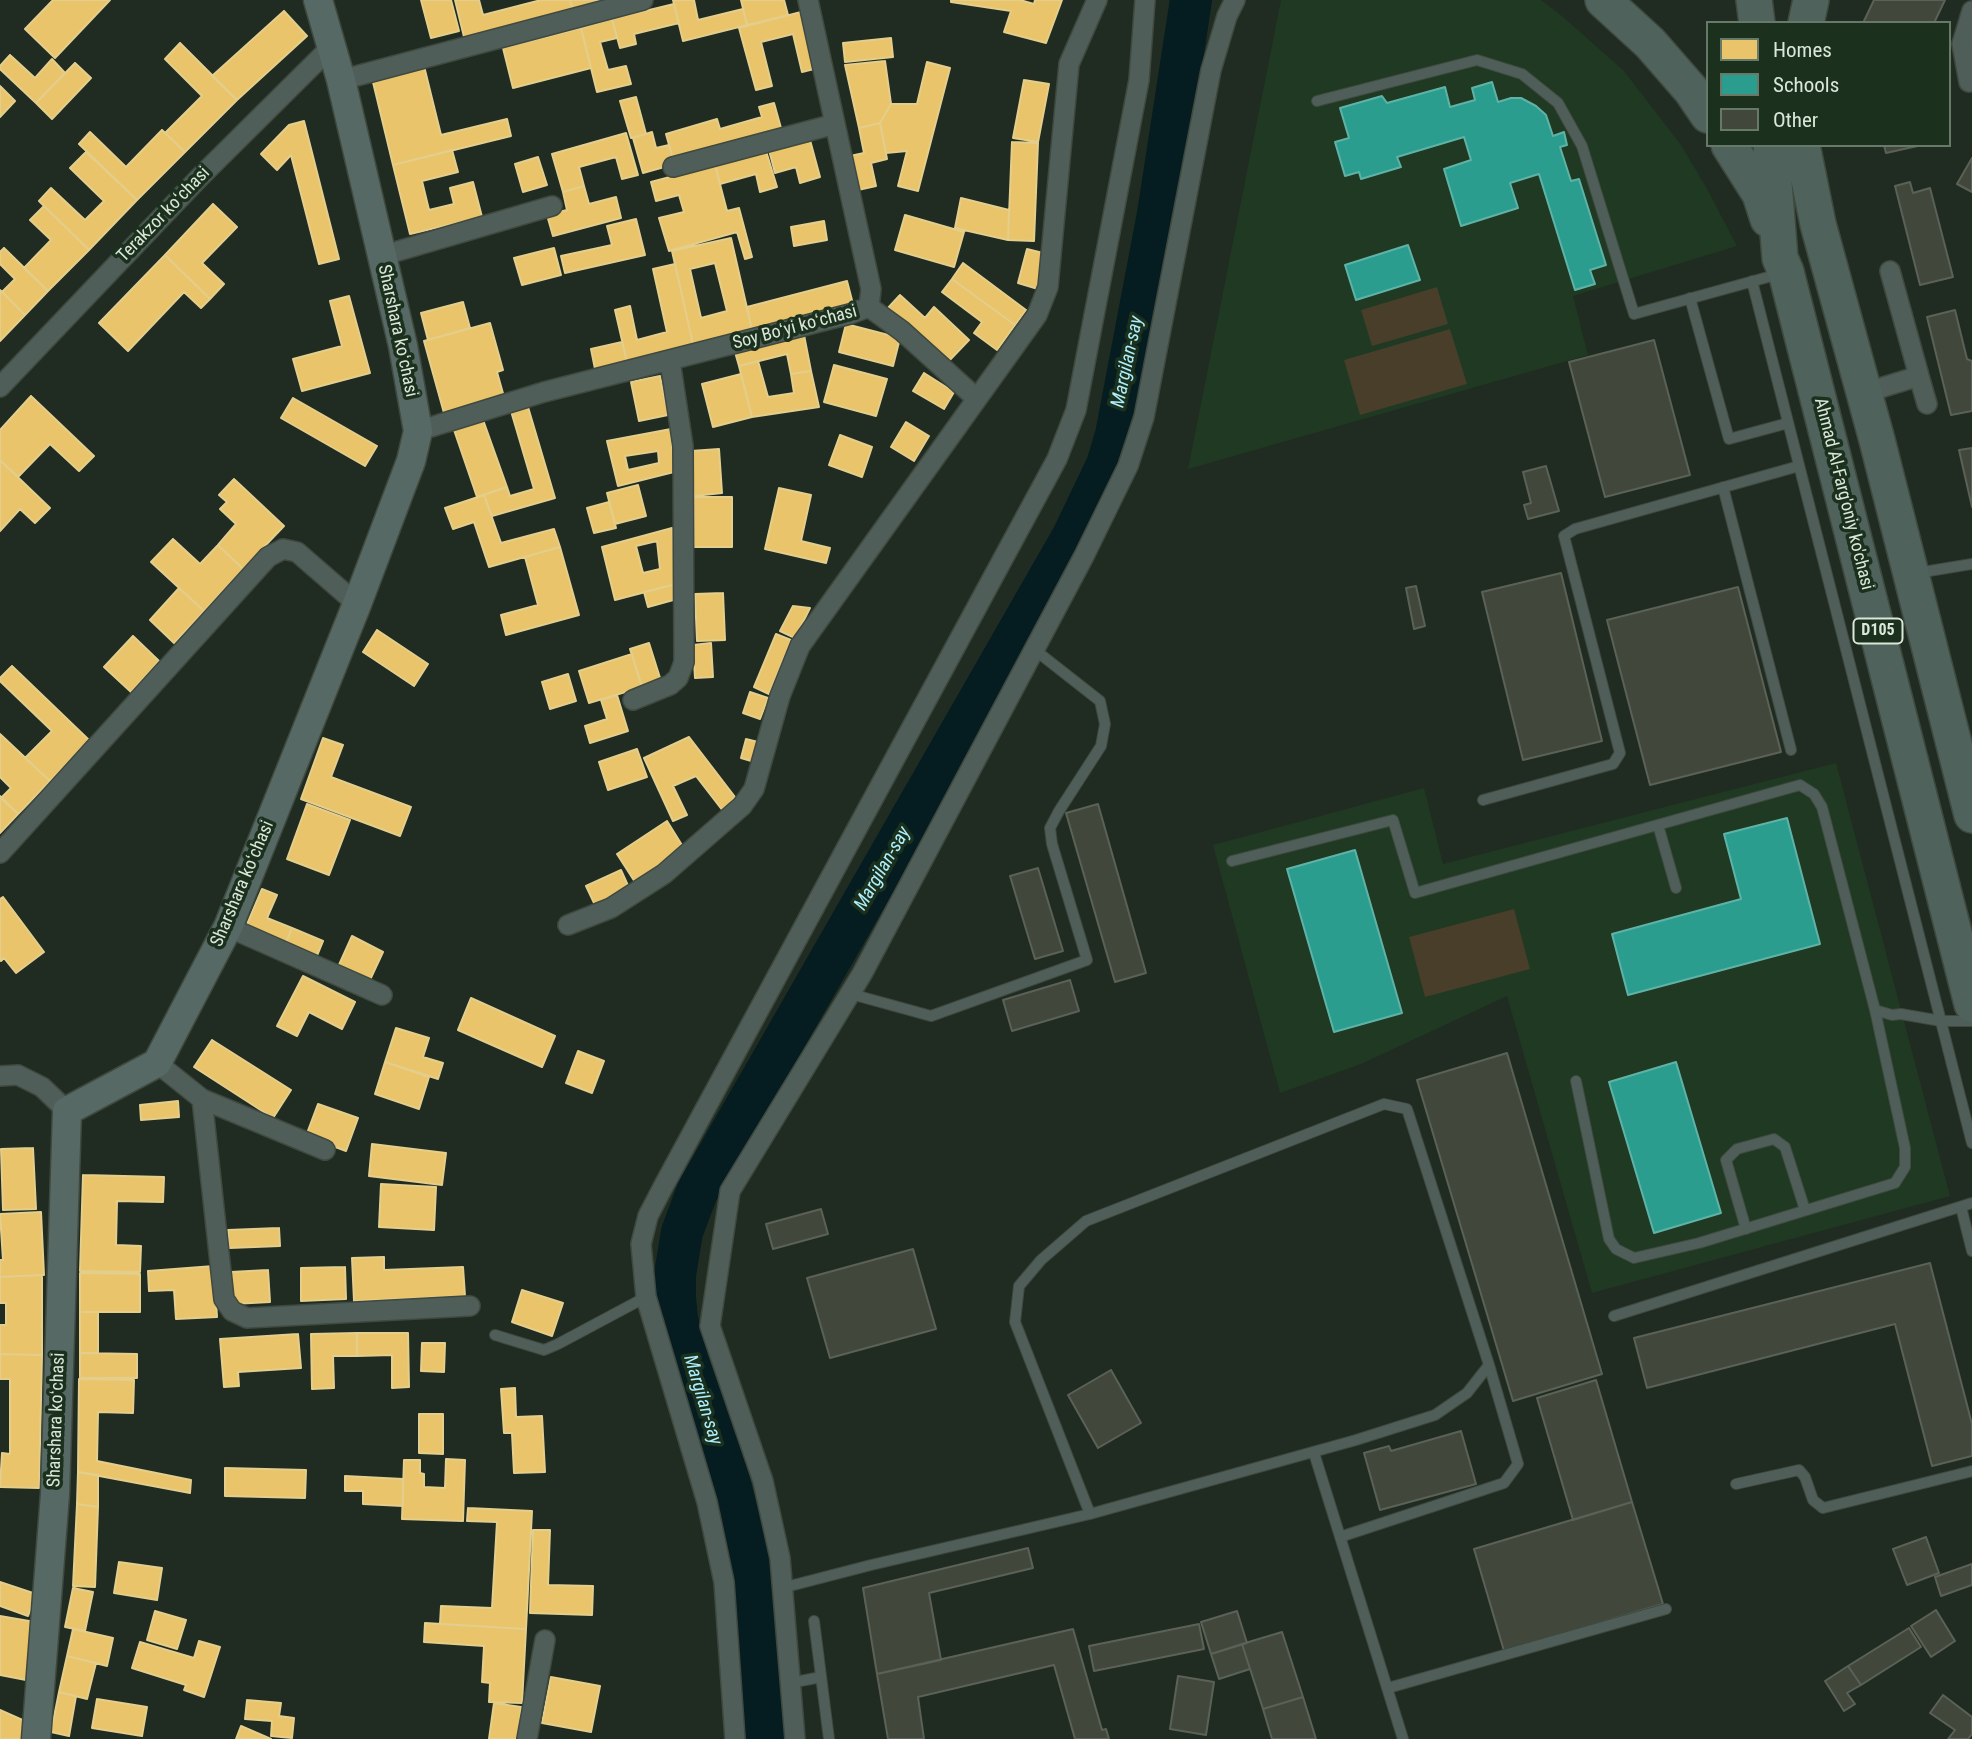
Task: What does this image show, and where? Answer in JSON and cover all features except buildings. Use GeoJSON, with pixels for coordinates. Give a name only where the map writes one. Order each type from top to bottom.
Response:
{"type":"FeatureCollection","features":[{"type":"Feature","properties":{"kind":"highway"},"geometry":{"type":"LineString","coordinates":[[1603,0],[1650,43],[1706,111]]}},
{"type":"Feature","properties":{"kind":"highway"},"geometry":{"type":"LineString","coordinates":[[1754,0],[1757,21]]}},
{"type":"Feature","properties":{"kind":"highway"},"geometry":{"type":"LineString","coordinates":[[1790,0],[1791,21]]}},
{"type":"Feature","properties":{"kind":"highway"},"geometry":{"type":"LineString","coordinates":[[1806,21],[1811,0]]}},
{"type":"Feature","properties":{"kind":"highway"},"geometry":{"type":"LineString","coordinates":[[1730,147],[1760,194],[1783,265]]}},
{"type":"Feature","properties":{"kind":"highway","name":"Ahmad Al-Farg'oniy ko'chasi"},"geometry":{"type":"LineString","coordinates":[[1771,147],[1783,265],[1972,1004]]}},
{"type":"Feature","properties":{"kind":"highway","name":"D105"},"geometry":{"type":"LineString","coordinates":[[1802,147],[1818,224],[1972,814]]}},
{"type":"Feature","properties":{"kind":"street","name":"Sharshara koʻchasi"},"geometry":{"type":"LineString","coordinates":[[157,1063],[228,927],[357,604],[411,461],[418,431],[403,346],[341,80],[318,0]]}},
{"type":"Feature","properties":{"kind":"street"},"geometry":{"type":"LineString","coordinates":[[341,80],[643,0]]}},
{"type":"Feature","properties":{"kind":"street","name":"Soy Boʻyi koʻchasi"},"geometry":{"type":"LineString","coordinates":[[418,431],[544,392],[869,307],[871,289],[808,0]]}},
{"type":"Feature","properties":{"kind":"street"},"geometry":{"type":"LineString","coordinates":[[568,925],[611,908],[664,874],[742,806],[754,789],[780,696],[800,646],[1037,315],[1048,287],[1069,64],[1097,0]]}},
{"type":"Feature","properties":{"kind":"street"},"geometry":{"type":"LineString","coordinates":[[734,1739],[723,1581],[706,1502],[646,1297],[641,1244],[648,1216],[1050,471],[1076,410],[1139,80],[1145,0]]}},
{"type":"Feature","properties":{"kind":"street"},"geometry":{"type":"LineString","coordinates":[[795,1739],[780,1558],[763,1481],[710,1326],[730,1191],[851,994],[1035,650],[1128,466],[1144,416],[1211,70],[1227,16],[1235,0]]}},
{"type":"Feature","properties":{"kind":"street"},"geometry":{"type":"LineString","coordinates":[[1969,82],[1962,44],[1972,11]]}},
{"type":"Feature","properties":{"kind":"street","name":"Terakzor koʻchasi"},"geometry":{"type":"LineString","coordinates":[[0,387],[199,178],[331,47]]}},
{"type":"Feature","properties":{"kind":"street"},"geometry":{"type":"LineString","coordinates":[[673,167],[835,124]]}},
{"type":"Feature","properties":{"kind":"street"},"geometry":{"type":"LineString","coordinates":[[381,256],[552,206]]}},
{"type":"Feature","properties":{"kind":"street"},"geometry":{"type":"LineString","coordinates":[[1890,271],[1927,404]]}},
{"type":"Feature","properties":{"kind":"street"},"geometry":{"type":"LineString","coordinates":[[869,307],[902,331],[976,398]]}},
{"type":"Feature","properties":{"kind":"street"},"geometry":{"type":"LineString","coordinates":[[633,700],[670,685],[678,678],[684,662],[683,446],[670,360]]}},
{"type":"Feature","properties":{"kind":"street"},"geometry":{"type":"LineString","coordinates":[[1864,393],[1919,376]]}},
{"type":"Feature","properties":{"kind":"street"},"geometry":{"type":"LineString","coordinates":[[0,853],[268,557],[283,550],[297,552],[357,604]]}},
{"type":"Feature","properties":{"kind":"street"},"geometry":{"type":"LineString","coordinates":[[228,927],[382,995]]}},
{"type":"Feature","properties":{"kind":"street"},"geometry":{"type":"LineString","coordinates":[[0,1076],[18,1075],[43,1087],[68,1111],[157,1063],[202,1099],[325,1150]]}},
{"type":"Feature","properties":{"kind":"street"},"geometry":{"type":"LineString","coordinates":[[202,1099],[224,1298],[232,1311],[247,1318],[470,1306]]}},
{"type":"Feature","properties":{"kind":"street","name":"Sharshara koʻchasi"},"geometry":{"type":"LineString","coordinates":[[36,1739],[55,1494],[68,1111]]}},
{"type":"Feature","properties":{"kind":"street"},"geometry":{"type":"LineString","coordinates":[[527,1739],[545,1640]]}},
{"type":"Feature","properties":{"kind":"lane"},"geometry":{"type":"LineString","coordinates":[[1317,101],[1477,60],[1522,74],[1558,103],[1582,146],[1634,314],[1752,281],[1783,265]]}},
{"type":"Feature","properties":{"kind":"lane"},"geometry":{"type":"LineString","coordinates":[[1752,281],[1972,1143]]}},
{"type":"Feature","properties":{"kind":"lane"},"geometry":{"type":"LineString","coordinates":[[1690,298],[1729,439],[1788,423]]}},
{"type":"Feature","properties":{"kind":"lane"},"geometry":{"type":"LineString","coordinates":[[1483,800],[1613,764],[1620,753],[1564,536],[1575,529],[1799,466]]}},
{"type":"Feature","properties":{"kind":"lane"},"geometry":{"type":"LineString","coordinates":[[1723,487],[1791,750]]}},
{"type":"Feature","properties":{"kind":"lane"},"geometry":{"type":"LineString","coordinates":[[1911,574],[1972,564]]}},
{"type":"Feature","properties":{"kind":"lane"},"geometry":{"type":"LineString","coordinates":[[851,994],[932,1016],[1087,960],[1052,844],[1050,828],[1101,746],[1105,724],[1100,701],[1035,650]]}},
{"type":"Feature","properties":{"kind":"lane"},"geometry":{"type":"LineString","coordinates":[[1232,861],[1393,820],[1415,893],[1800,785],[1814,794],[1822,807],[1875,1010],[1905,1148],[1905,1167],[1895,1183],[1699,1243],[1634,1258],[1616,1249],[1609,1239],[1576,1081]]}},
{"type":"Feature","properties":{"kind":"lane"},"geometry":{"type":"LineString","coordinates":[[1658,825],[1676,888]]}},
{"type":"Feature","properties":{"kind":"lane"},"geometry":{"type":"LineString","coordinates":[[1875,1010],[1892,1015],[1941,1021],[1972,1021]]}},
{"type":"Feature","properties":{"kind":"lane"},"geometry":{"type":"LineString","coordinates":[[1090,1514],[1015,1322],[1019,1286],[1041,1260],[1086,1222],[1384,1104],[1407,1110],[1518,1464],[1504,1483],[1340,1537]]}},
{"type":"Feature","properties":{"kind":"lane"},"geometry":{"type":"LineString","coordinates":[[1746,1229],[1726,1160],[1737,1149],[1774,1139],[1785,1147],[1805,1210]]}},
{"type":"Feature","properties":{"kind":"lane"},"geometry":{"type":"LineString","coordinates":[[1614,1316],[1972,1203]]}},
{"type":"Feature","properties":{"kind":"lane"},"geometry":{"type":"LineString","coordinates":[[1961,1207],[1972,1251]]}},
{"type":"Feature","properties":{"kind":"lane"},"geometry":{"type":"LineString","coordinates":[[495,1335],[544,1350],[646,1297]]}},
{"type":"Feature","properties":{"kind":"lane"},"geometry":{"type":"LineString","coordinates":[[782,1588],[871,1564],[1090,1514],[1314,1453],[1435,1415],[1467,1393],[1489,1365]]}},
{"type":"Feature","properties":{"kind":"lane"},"geometry":{"type":"LineString","coordinates":[[1314,1453],[1403,1739]]}},
{"type":"Feature","properties":{"kind":"lane"},"geometry":{"type":"LineString","coordinates":[[1737,1484],[1799,1470],[1805,1477],[1813,1500],[1823,1508],[1972,1471]]}},
{"type":"Feature","properties":{"kind":"lane"},"geometry":{"type":"LineString","coordinates":[[1388,1688],[1666,1609]]}},
{"type":"Feature","properties":{"kind":"lane"},"geometry":{"type":"LineString","coordinates":[[814,1621],[829,1739]]}},
{"type":"Feature","properties":{"kind":"lane"},"geometry":{"type":"LineString","coordinates":[[790,1683],[821,1677]]}},
{"type":"Feature","properties":{"kind":"shaded area"},"geometry":{"type":"Polygon","coordinates":[[[1281,0],[1541,0],[1624,71],[1681,145],[1737,246],[1573,296],[1588,355],[1188,469],[1281,0]]]}},
{"type":"Feature","properties":{"kind":"shaded area"},"geometry":{"type":"Polygon","coordinates":[[[1437,287],[1448,324],[1372,346],[1361,310],[1437,287]]]}},
{"type":"Feature","properties":{"kind":"shaded area"},"geometry":{"type":"Polygon","coordinates":[[[1450,329],[1467,384],[1360,415],[1344,360],[1450,329]]]}},
{"type":"Feature","properties":{"kind":"shaded area"},"geometry":{"type":"Polygon","coordinates":[[[1836,763],[1950,1196],[1592,1293],[1507,996],[1361,1064],[1280,1093],[1213,845],[1424,788],[1443,864],[1836,763]]]}},
{"type":"Feature","properties":{"kind":"shaded area"},"geometry":{"type":"Polygon","coordinates":[[[1514,909],[1530,969],[1425,997],[1409,937],[1514,909]]]}},
{"type":"Feature","properties":{"kind":"waterway","name":"Margilan-say"},"geometry":{"type":"LineString","coordinates":[[765,1739],[757,1626],[747,1549],[728,1477],[688,1361],[677,1319],[675,1275],[682,1232],[697,1192],[1072,538],[1107,465],[1116,435],[1158,214],[1191,0]]}}]}
